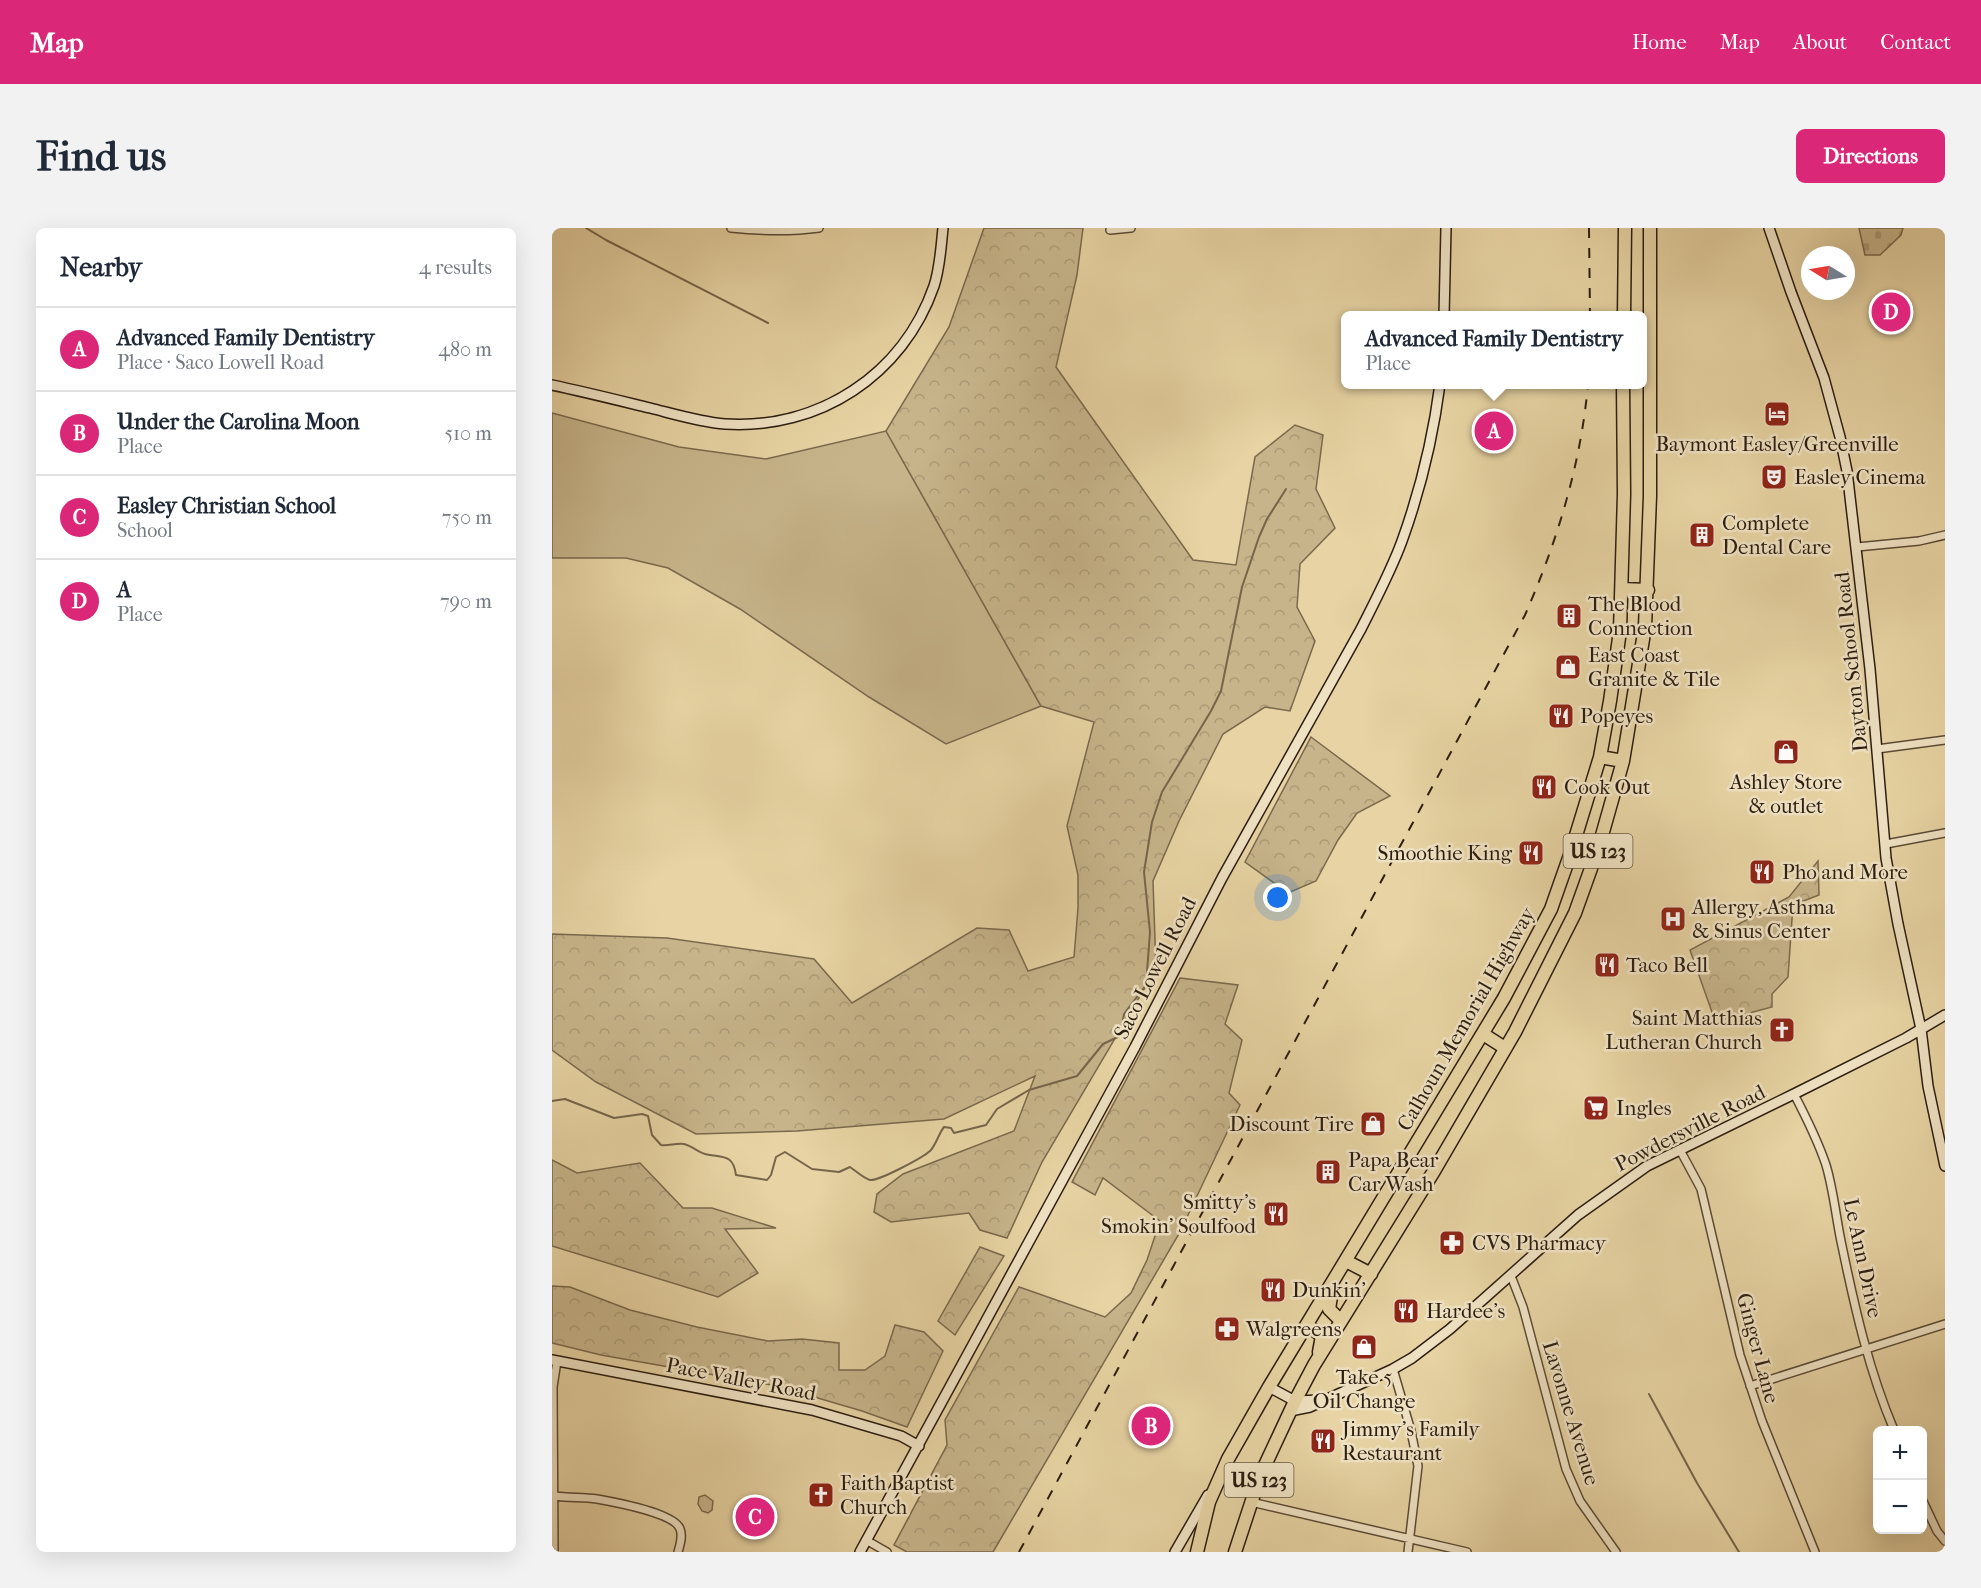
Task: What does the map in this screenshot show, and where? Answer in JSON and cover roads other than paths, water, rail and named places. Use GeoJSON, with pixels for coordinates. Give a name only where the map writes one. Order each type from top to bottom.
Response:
{"type":"FeatureCollection","features":[{"type":"Feature","properties":{"kind":"highway"},"geometry":{"type":"LineString","coordinates":[[1624,311],[1625,228]]}},
{"type":"Feature","properties":{"kind":"highway","name":"Calhoun Memorial Highway"},"geometry":{"type":"LineString","coordinates":[[1236,1552],[1251,1502],[1292,1406],[1318,1358],[1434,1171],[1532,999],[1575,913],[1599,846],[1623,761],[1646,627],[1650,496],[1650,228]]}},
{"type":"Feature","properties":{"kind":"highway","name":"Calhoun Memorial Highway"},"geometry":{"type":"LineString","coordinates":[[1197,1552],[1209,1502],[1220,1475],[1269,1387],[1483,1034],[1551,909],[1600,757],[1611,701],[1620,631],[1622,589],[1623,389]]}},
{"type":"Feature","properties":{"kind":"highway"},"geometry":{"type":"LineString","coordinates":[[1622,589],[1648,590]]}},
{"type":"Feature","properties":{"kind":"highway"},"geometry":{"type":"LineString","coordinates":[[1600,757],[1623,761]]}},
{"type":"Feature","properties":{"kind":"highway"},"geometry":{"type":"LineString","coordinates":[[1483,1034],[1505,1048]]}},
{"type":"Feature","properties":{"kind":"highway"},"geometry":{"type":"LineString","coordinates":[[1346,1261],[1371,1274]]}},
{"type":"Feature","properties":{"kind":"highway"},"geometry":{"type":"LineString","coordinates":[[1334,1281],[1328,1305],[1329,1310],[1341,1321]]}},
{"type":"Feature","properties":{"kind":"highway"},"geometry":{"type":"LineString","coordinates":[[1307,1324],[1322,1336],[1318,1358]]}},
{"type":"Feature","properties":{"kind":"street"},"geometry":{"type":"LineString","coordinates":[[731,228],[793,232],[819,228]]}},
{"type":"Feature","properties":{"kind":"street"},"geometry":{"type":"LineString","coordinates":[[1110,230],[1131,228]]}},
{"type":"Feature","properties":{"kind":"street"},"geometry":{"type":"LineString","coordinates":[[1444,311],[1446,228]]}},
{"type":"Feature","properties":{"kind":"street","name":"Dayton School Road"},"geometry":{"type":"LineString","coordinates":[[1769,228],[1824,378],[1840,437],[1851,494],[1892,893],[1921,1029],[1928,1086],[1942,1130],[1945,1166]]}},
{"type":"Feature","properties":{"kind":"street"},"geometry":{"type":"LineString","coordinates":[[552,385],[725,424],[772,422],[796,418],[829,406],[867,382],[893,357],[913,332],[934,284],[942,231]]}},
{"type":"Feature","properties":{"kind":"street","name":"Saco Lowell Road"},"geometry":{"type":"LineString","coordinates":[[860,1552],[1135,1047],[1222,878],[1361,629],[1401,545],[1431,439],[1439,389]]}},
{"type":"Feature","properties":{"kind":"street"},"geometry":{"type":"LineString","coordinates":[[1857,547],[1919,541],[1945,535]]}},
{"type":"Feature","properties":{"kind":"street"},"geometry":{"type":"LineString","coordinates":[[1877,749],[1945,740]]}},
{"type":"Feature","properties":{"kind":"street"},"geometry":{"type":"LineString","coordinates":[[1886,844],[1945,833]]}},
{"type":"Feature","properties":{"kind":"street","name":"Powdersville Road"},"geometry":{"type":"LineString","coordinates":[[1292,1406],[1310,1407],[1412,1358],[1450,1329],[1578,1215],[1647,1166],[1945,1016]]}},
{"type":"Feature","properties":{"kind":"street","name":"Le Ann Drive"},"geometry":{"type":"LineString","coordinates":[[1794,1094],[1826,1165],[1865,1349],[1892,1426]]}},
{"type":"Feature","properties":{"kind":"street","name":"Ginger Lane"},"geometry":{"type":"LineString","coordinates":[[1680,1150],[1701,1189],[1707,1209],[1733,1327],[1750,1386],[1815,1552]]}},
{"type":"Feature","properties":{"kind":"street","name":"Lavonne Avenue"},"geometry":{"type":"LineString","coordinates":[[1510,1276],[1523,1307],[1566,1469],[1580,1501],[1616,1552]]}},
{"type":"Feature","properties":{"kind":"street"},"geometry":{"type":"LineString","coordinates":[[1750,1386],[1945,1324]]}},
{"type":"Feature","properties":{"kind":"street"},"geometry":{"type":"LineString","coordinates":[[554,1360],[554,1552]]}},
{"type":"Feature","properties":{"kind":"street","name":"Pace Valley Road"},"geometry":{"type":"LineString","coordinates":[[554,1360],[812,1410],[901,1436],[919,1446]]}},
{"type":"Feature","properties":{"kind":"street"},"geometry":{"type":"LineString","coordinates":[[1393,1369],[1406,1410],[1418,1466],[1408,1552]]}},
{"type":"Feature","properties":{"kind":"street"},"geometry":{"type":"LineString","coordinates":[[1269,1387],[1292,1406]]}},
{"type":"Feature","properties":{"kind":"street"},"geometry":{"type":"LineString","coordinates":[[1175,1552],[1220,1475]]}},
{"type":"Feature","properties":{"kind":"street"},"geometry":{"type":"LineString","coordinates":[[555,1496],[597,1499],[661,1515],[674,1521],[680,1527],[681,1538],[678,1552]]}},
{"type":"Feature","properties":{"kind":"street"},"geometry":{"type":"LineString","coordinates":[[1251,1502],[1467,1552]]}},
{"type":"Feature","properties":{"kind":"street"},"geometry":{"type":"LineString","coordinates":[[1927,1508],[1937,1531],[1945,1541]]}},
{"type":"Feature","properties":{"kind":"street"},"geometry":{"type":"LineString","coordinates":[[866,1540],[886,1552]]}},
{"type":"Feature","properties":{"kind":"waterway"},"geometry":{"type":"LineString","coordinates":[[586,228],[768,323]]}},
{"type":"Feature","properties":{"kind":"waterway"},"geometry":{"type":"LineString","coordinates":[[552,1101],[565,1099],[614,1118],[642,1114],[648,1116],[652,1135],[661,1145],[684,1144],[705,1154],[726,1158],[735,1168],[736,1175],[767,1180],[771,1175],[776,1157],[785,1152],[812,1169],[839,1172],[850,1167],[870,1180],[910,1164],[930,1151],[944,1127],[951,1128],[954,1133],[986,1125],[997,1109],[1029,1090],[1077,1076],[1103,1044],[1120,1036],[1124,1014],[1146,985],[1150,932],[1144,872],[1152,822],[1162,792],[1221,691],[1242,587],[1267,519],[1286,489]]}},
{"type":"Feature","properties":{"kind":"waterway"},"geometry":{"type":"LineString","coordinates":[[1649,1394],[1697,1483],[1739,1552]]}},
{"type":"Feature","properties":{"kind":"railway"},"geometry":{"type":"LineString","coordinates":[[1589,228],[1590,311]]}},
{"type":"Feature","properties":{"kind":"railway"},"geometry":{"type":"LineString","coordinates":[[1019,1552],[1525,615],[1566,502],[1580,444],[1588,389]]}},
{"type":"Feature","properties":{"kind":"place","name":"A"},"geometry":{"type":"Point","coordinates":[1891,312]}},
{"type":"Feature","properties":{"kind":"place","name":"Baymont Easley/Greenville"},"geometry":{"type":"Point","coordinates":[1777,414]}},
{"type":"Feature","properties":{"kind":"place","name":"Advanced Family Dentistry"},"geometry":{"type":"Point","coordinates":[1494,431]}},
{"type":"Feature","properties":{"kind":"place","name":"Easley Cinema"},"geometry":{"type":"Point","coordinates":[1774,477]}},
{"type":"Feature","properties":{"kind":"place","name":"Complete Dental Care"},"geometry":{"type":"Point","coordinates":[1702,535]}},
{"type":"Feature","properties":{"kind":"place","name":"The Blood Connection"},"geometry":{"type":"Point","coordinates":[1569,616]}},
{"type":"Feature","properties":{"kind":"place","name":"East Coast Granite & Tile"},"geometry":{"type":"Point","coordinates":[1568,667]}},
{"type":"Feature","properties":{"kind":"place","name":"Popeyes"},"geometry":{"type":"Point","coordinates":[1561,716]}},
{"type":"Feature","properties":{"kind":"place","name":"Ashley Store & outlet"},"geometry":{"type":"Point","coordinates":[1786,752]}},
{"type":"Feature","properties":{"kind":"place","name":"Cook Out"},"geometry":{"type":"Point","coordinates":[1544,787]}},
{"type":"Feature","properties":{"kind":"place","name":"Smoothie King"},"geometry":{"type":"Point","coordinates":[1531,853]}},
{"type":"Feature","properties":{"kind":"place","name":"Pho and More"},"geometry":{"type":"Point","coordinates":[1762,872]}},
{"type":"Feature","properties":{"kind":"place","name":"Allergy, Asthma & Sinus Center"},"geometry":{"type":"Point","coordinates":[1673,919]}},
{"type":"Feature","properties":{"kind":"place","name":"Taco Bell"},"geometry":{"type":"Point","coordinates":[1607,965]}},
{"type":"Feature","properties":{"kind":"place","name":"Saint Matthias Lutheran Church"},"geometry":{"type":"Point","coordinates":[1782,1030]}},
{"type":"Feature","properties":{"kind":"place","name":"Ingles"},"geometry":{"type":"Point","coordinates":[1596,1108]}},
{"type":"Feature","properties":{"kind":"place","name":"Discount Tire"},"geometry":{"type":"Point","coordinates":[1373,1124]}},
{"type":"Feature","properties":{"kind":"place","name":"Papa Bear Car Wash"},"geometry":{"type":"Point","coordinates":[1328,1172]}},
{"type":"Feature","properties":{"kind":"place","name":"Smitty’s Smokin’ Soulfood"},"geometry":{"type":"Point","coordinates":[1276,1214]}},
{"type":"Feature","properties":{"kind":"place","name":"CVS Pharmacy"},"geometry":{"type":"Point","coordinates":[1452,1243]}},
{"type":"Feature","properties":{"kind":"place","name":"Dunkin'"},"geometry":{"type":"Point","coordinates":[1273,1290]}},
{"type":"Feature","properties":{"kind":"place","name":"Hardee's"},"geometry":{"type":"Point","coordinates":[1406,1311]}},
{"type":"Feature","properties":{"kind":"place","name":"Walgreens"},"geometry":{"type":"Point","coordinates":[1227,1329]}},
{"type":"Feature","properties":{"kind":"place","name":"Take 5 Oil Change"},"geometry":{"type":"Point","coordinates":[1364,1347]}},
{"type":"Feature","properties":{"kind":"place","name":"Under the Carolina Moon"},"geometry":{"type":"Point","coordinates":[1151,1426]}},
{"type":"Feature","properties":{"kind":"place","name":"Jimmy's Family Restaurant"},"geometry":{"type":"Point","coordinates":[1323,1441]}},
{"type":"Feature","properties":{"kind":"place","name":"Faith Baptist Church"},"geometry":{"type":"Point","coordinates":[821,1495]}},
{"type":"Feature","properties":{"kind":"place","name":"Easley Christian School"},"geometry":{"type":"Point","coordinates":[755,1517]}}]}
